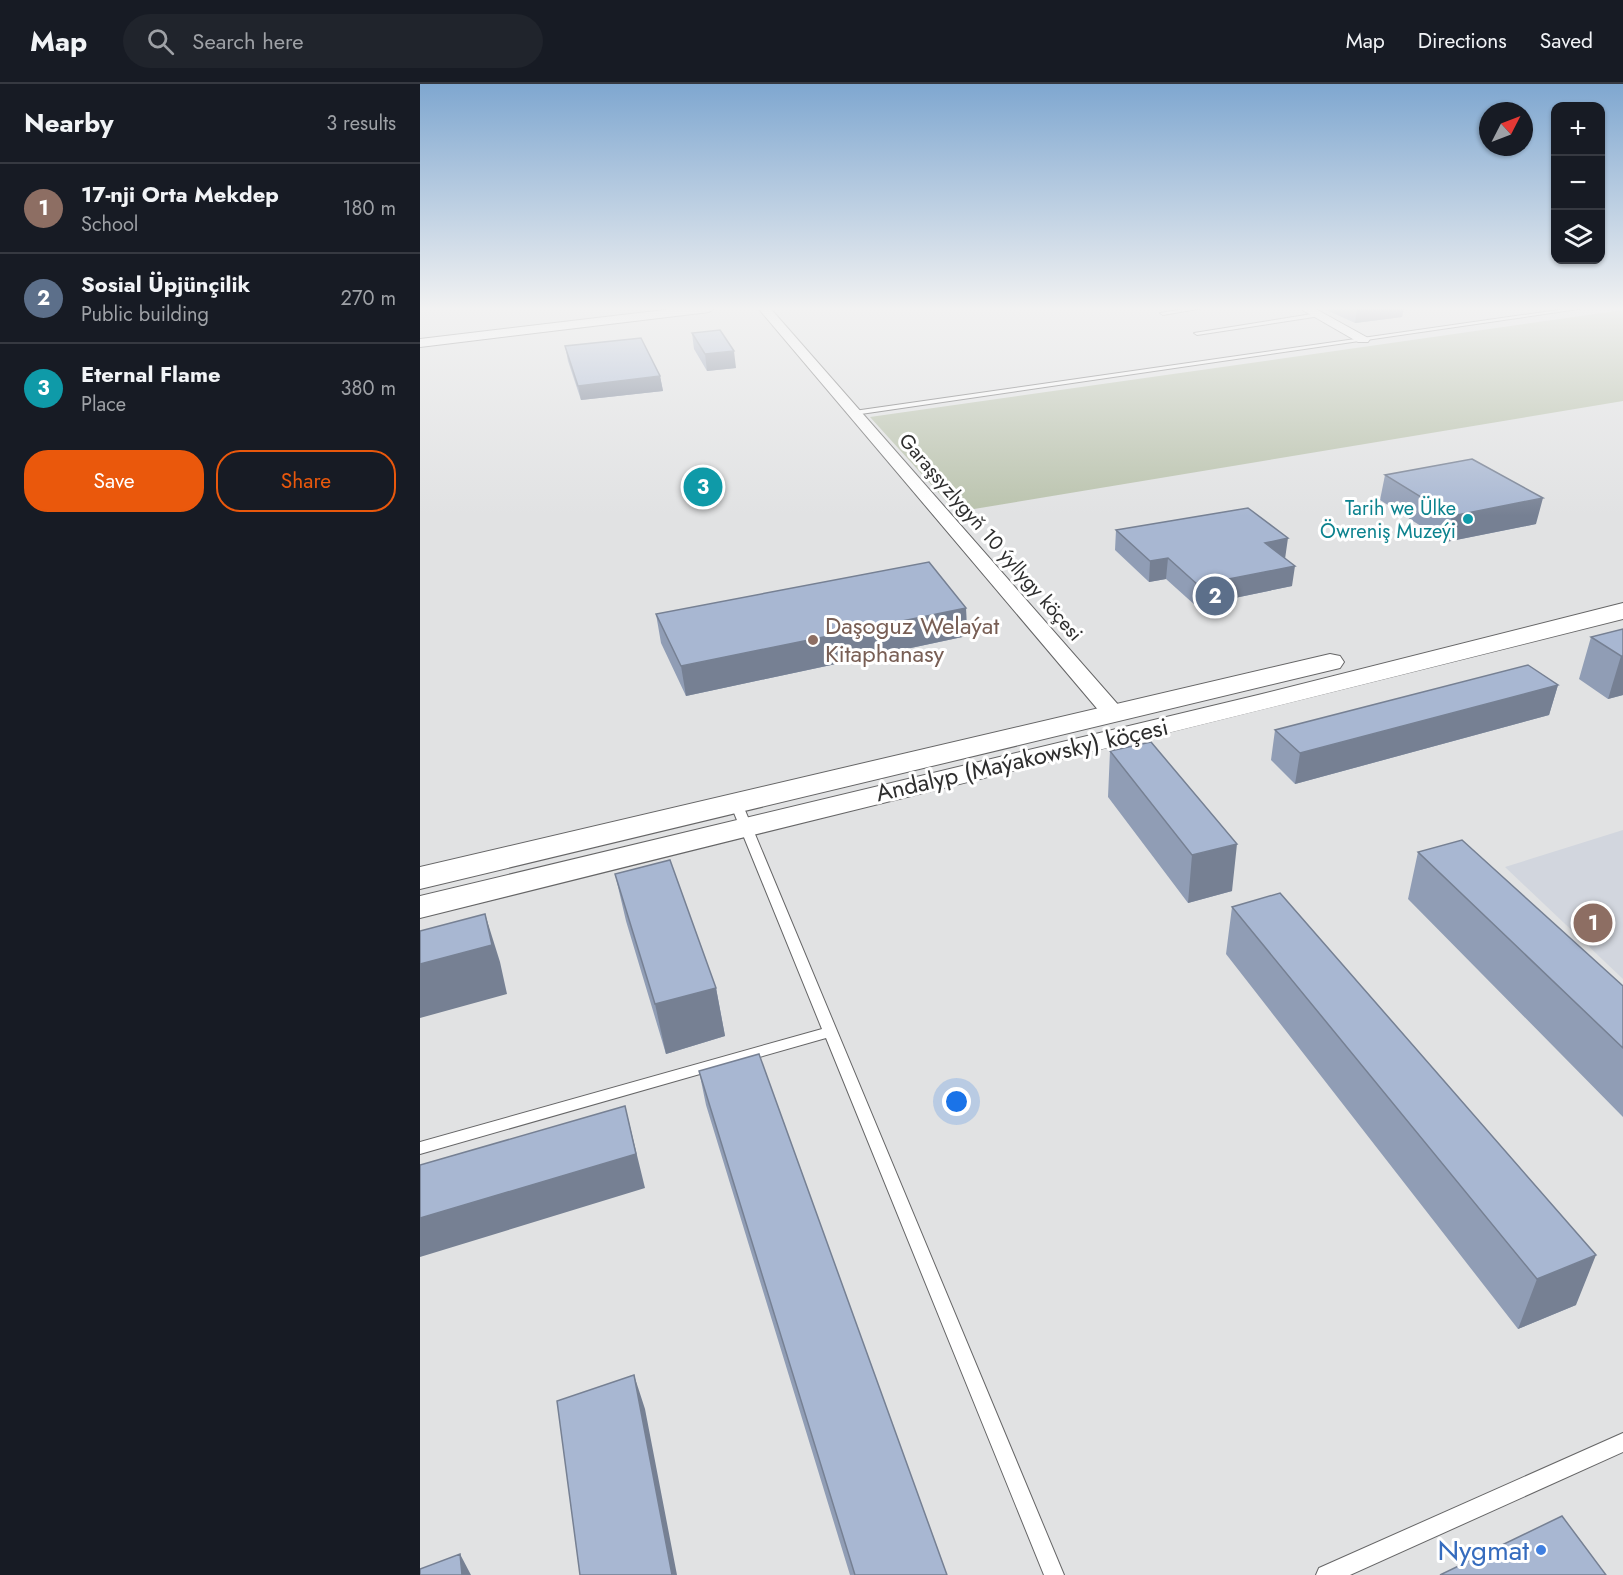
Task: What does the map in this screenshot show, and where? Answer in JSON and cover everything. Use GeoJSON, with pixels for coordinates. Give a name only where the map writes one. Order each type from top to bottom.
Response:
{"type":"FeatureCollection","features":[{"type":"Feature","properties":{"kind":"main road","name":"Andalyp (Maýakowsky) köçesi"},"geometry":{"type":"LineString","coordinates":[[420,907],[741,814],[1113,714],[1623,591]]}},
{"type":"Feature","properties":{"kind":"main road","name":"Andalyp (Maýakowsky) köçesi"},"geometry":{"type":"LineString","coordinates":[[420,878],[741,814],[1248,706],[1623,611]]}},
{"type":"Feature","properties":{"kind":"street","name":"Garaşsyzlygyň 10 ýyllygy köçesi"},"geometry":{"type":"LineString","coordinates":[[824,378],[1113,714]]}},
{"type":"Feature","properties":{"kind":"lane"},"geometry":{"type":"LineString","coordinates":[[854,413],[1098,378]]}},
{"type":"Feature","properties":{"kind":"lane"},"geometry":{"type":"LineString","coordinates":[[741,814],[1054,1575]]}},
{"type":"Feature","properties":{"kind":"lane"},"geometry":{"type":"LineString","coordinates":[[420,1148],[830,1032]]}},
{"type":"Feature","properties":{"kind":"lane"},"geometry":{"type":"LineString","coordinates":[[1326,1575],[1623,1442]]}},
{"type":"Feature","properties":{"kind":"shaded area"},"geometry":{"type":"Polygon","coordinates":[[[1623,830],[1623,979],[1505,867],[1623,830]]]}},
{"type":"Feature","properties":{"kind":"green space"},"geometry":{"type":"Polygon","coordinates":[[[1147,378],[1623,378],[1623,401],[956,512],[870,417],[1147,378]]]}},
{"type":"Feature","properties":{"kind":"building"},"geometry":{"type":"Polygon","coordinates":[[[575,378],[647,378],[578,386],[575,378]]]}},
{"type":"Feature","properties":{"kind":"building"},"geometry":{"type":"Polygon","coordinates":[[[1472,459],[1543,498],[1452,516],[1385,475],[1472,459]]]}},
{"type":"Feature","properties":{"kind":"building"},"geometry":{"type":"Polygon","coordinates":[[[1248,508],[1288,538],[1265,543],[1295,566],[1198,585],[1168,558],[1150,561],[1116,530],[1248,508]]]}},
{"type":"Feature","properties":{"kind":"building"},"geometry":{"type":"Polygon","coordinates":[[[929,562],[966,608],[681,666],[656,614],[929,562]]]}},
{"type":"Feature","properties":{"kind":"building"},"geometry":{"type":"Polygon","coordinates":[[[1623,629],[1623,656],[1591,637],[1623,629]]]}},
{"type":"Feature","properties":{"kind":"building"},"geometry":{"type":"Polygon","coordinates":[[[1528,665],[1558,685],[1300,753],[1275,730],[1528,665]]]}},
{"type":"Feature","properties":{"kind":"building"},"geometry":{"type":"Polygon","coordinates":[[[1151,742],[1237,844],[1192,855],[1110,751],[1151,742]]]}},
{"type":"Feature","properties":{"kind":"building"},"geometry":{"type":"Polygon","coordinates":[[[1462,840],[1623,986],[1623,1048],[1418,852],[1462,840]]]}},
{"type":"Feature","properties":{"kind":"building"},"geometry":{"type":"Polygon","coordinates":[[[670,860],[716,988],[655,1004],[615,874],[670,860]]]}},
{"type":"Feature","properties":{"kind":"building"},"geometry":{"type":"Polygon","coordinates":[[[1280,893],[1596,1255],[1537,1279],[1232,907],[1280,893]]]}},
{"type":"Feature","properties":{"kind":"building"},"geometry":{"type":"Polygon","coordinates":[[[485,914],[492,945],[420,964],[420,931],[485,914]]]}},
{"type":"Feature","properties":{"kind":"building"},"geometry":{"type":"Polygon","coordinates":[[[759,1054],[947,1575],[855,1575],[699,1071],[759,1054]]]}},
{"type":"Feature","properties":{"kind":"building"},"geometry":{"type":"Polygon","coordinates":[[[625,1106],[636,1154],[420,1218],[420,1165],[625,1106]]]}},
{"type":"Feature","properties":{"kind":"building"},"geometry":{"type":"Polygon","coordinates":[[[634,1375],[672,1575],[580,1575],[557,1401],[634,1375]]]}},
{"type":"Feature","properties":{"kind":"building","name":"Nygmat"},"geometry":{"type":"Polygon","coordinates":[[[1562,1516],[1606,1575],[1440,1575],[1562,1516]]]}},
{"type":"Feature","properties":{"kind":"building"},"geometry":{"type":"Polygon","coordinates":[[[460,1554],[462,1575],[420,1575],[420,1569],[460,1554]]]}},
{"type":"Feature","properties":{"kind":"place","name":"Eternal Flame"},"geometry":{"type":"Point","coordinates":[703,487]}},
{"type":"Feature","properties":{"kind":"place","name":"Tarih we Ülke Öwreniş Muzeýi"},"geometry":{"type":"Point","coordinates":[1468,519]}},
{"type":"Feature","properties":{"kind":"place","name":"Sosial Üpjünçilik"},"geometry":{"type":"Point","coordinates":[1215,596]}},
{"type":"Feature","properties":{"kind":"place","name":"Daşoguz Welaýat Kitaphanasy"},"geometry":{"type":"Point","coordinates":[813,640]}},
{"type":"Feature","properties":{"kind":"place","name":"17-nji Orta Mekdep"},"geometry":{"type":"Point","coordinates":[1593,923]}},
{"type":"Feature","properties":{"kind":"place","name":"Nygmat"},"geometry":{"type":"Point","coordinates":[1541,1550]}}]}
